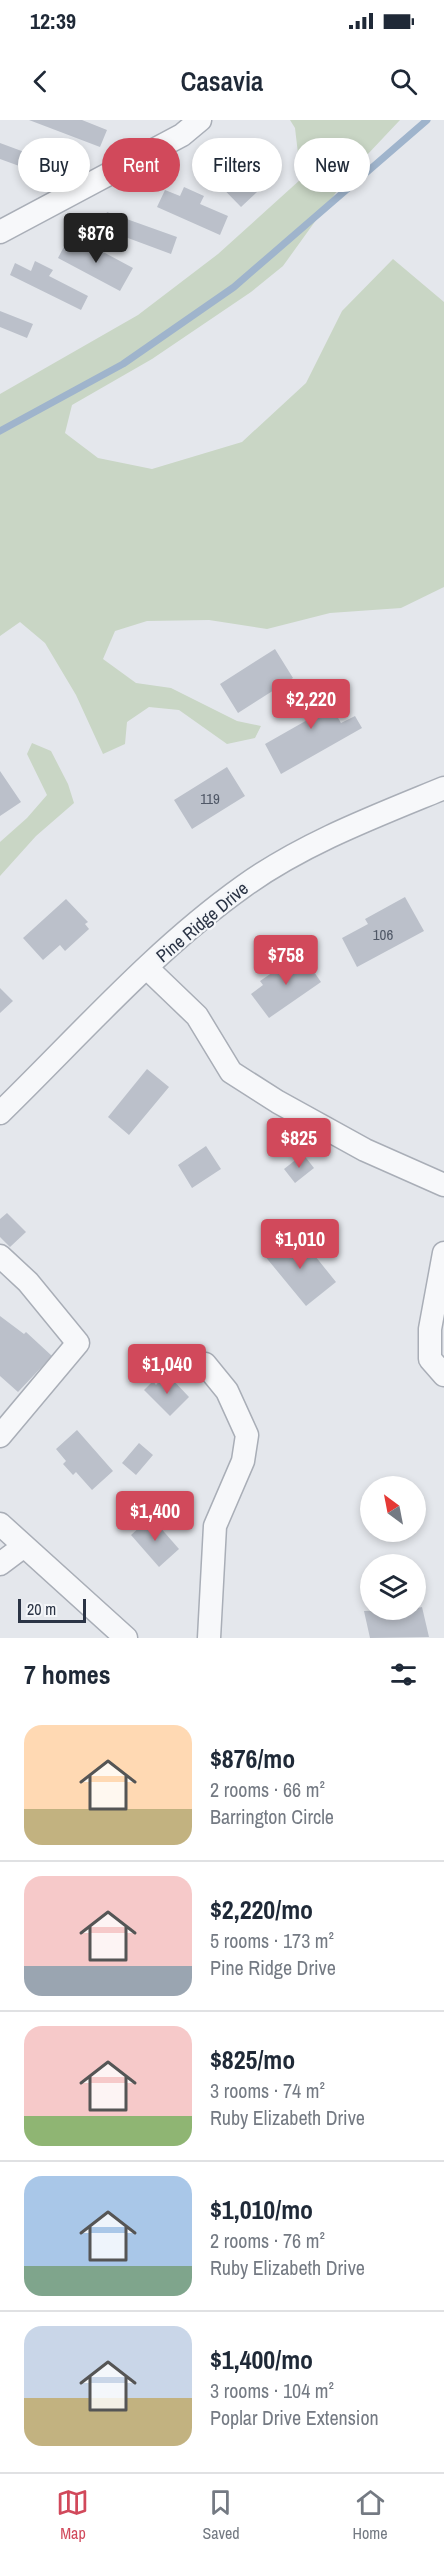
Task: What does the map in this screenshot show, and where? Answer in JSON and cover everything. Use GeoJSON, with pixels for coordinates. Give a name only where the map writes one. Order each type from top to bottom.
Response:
{"type":"FeatureCollection","features":[{"type":"Feature","properties":{"kind":"street"},"geometry":{"type":"LineString","coordinates":[[0,232],[182,135],[200,120]]}},
{"type":"Feature","properties":{"kind":"street","name":"Pine Ridge Drive"},"geometry":{"type":"LineString","coordinates":[[0,1113],[147,968],[243,887],[279,863],[318,842],[444,788]]}},
{"type":"Feature","properties":{"kind":"street"},"geometry":{"type":"LineString","coordinates":[[147,968],[197,1016],[231,1072],[278,1102],[365,1150],[444,1185]]}},
{"type":"Feature","properties":{"kind":"street"},"geometry":{"type":"LineString","coordinates":[[444,1253],[430,1329],[430,1359],[444,1375]]}},
{"type":"Feature","properties":{"kind":"street"},"geometry":{"type":"LineString","coordinates":[[0,1256],[28,1282],[78,1343],[0,1436]]}},
{"type":"Feature","properties":{"kind":"street"},"geometry":{"type":"LineString","coordinates":[[205,1364],[227,1391],[247,1436],[243,1461],[215,1526],[209,1638]]}},
{"type":"Feature","properties":{"kind":"street"},"geometry":{"type":"LineString","coordinates":[[0,1524],[126,1638]]}},
{"type":"Feature","properties":{"kind":"street"},"geometry":{"type":"LineString","coordinates":[[0,1564],[24,1546]]}},
{"type":"Feature","properties":{"kind":"green space"},"geometry":{"type":"Polygon","coordinates":[[[290,120],[400,120],[370,152],[370,138],[296,138],[295,128],[290,120]]]}},
{"type":"Feature","properties":{"kind":"green space"},"geometry":{"type":"Polygon","coordinates":[[[294,185],[294,192],[336,192],[283,266],[251,292],[152,359],[72,405],[65,433],[98,458],[152,469],[242,442],[306,383],[342,311],[393,259],[444,302],[444,587],[401,608],[330,613],[267,629],[209,620],[147,621],[115,631],[103,659],[136,683],[171,688],[237,721],[261,726],[255,738],[227,744],[179,710],[149,707],[127,722],[125,744],[103,754],[76,695],[45,643],[20,622],[0,636],[0,394],[138,315],[218,254],[294,185]]]}},
{"type":"Feature","properties":{"kind":"green space"},"geometry":{"type":"Polygon","coordinates":[[[32,743],[51,751],[68,784],[74,803],[36,836],[0,876],[0,842],[27,818],[47,795],[27,754],[32,743]]]}},
{"type":"Feature","properties":{"kind":"building"},"geometry":{"type":"Polygon","coordinates":[[[29,120],[82,120],[107,130],[100,147],[90,143],[90,138],[76,138],[29,120]]]}},
{"type":"Feature","properties":{"kind":"building"},"geometry":{"type":"Polygon","coordinates":[[[0,143],[18,150],[18,166],[0,159],[0,143]]]}},
{"type":"Feature","properties":{"kind":"building"},"geometry":{"type":"Polygon","coordinates":[[[184,187],[204,196],[200,204],[228,216],[220,235],[157,207],[164,192],[180,196],[184,187]]]}},
{"type":"Feature","properties":{"kind":"building"},"geometry":{"type":"Polygon","coordinates":[[[226,192],[257,192],[241,207],[226,192]]]}},
{"type":"Feature","properties":{"kind":"building"},"geometry":{"type":"Polygon","coordinates":[[[107,212],[177,237],[171,254],[101,228],[107,212]]]}},
{"type":"Feature","properties":{"kind":"building"},"geometry":{"type":"Polygon","coordinates":[[[79,239],[133,268],[120,291],[58,258],[67,241],[75,246],[79,239]]]}},
{"type":"Feature","properties":{"kind":"building"},"geometry":{"type":"Polygon","coordinates":[[[35,261],[53,270],[49,276],[88,296],[81,310],[10,275],[15,263],[31,271],[35,261]]]}},
{"type":"Feature","properties":{"kind":"building"},"geometry":{"type":"Polygon","coordinates":[[[0,311],[33,324],[27,338],[0,327],[0,311]]]}},
{"type":"Feature","properties":{"kind":"building"},"geometry":{"type":"Polygon","coordinates":[[[275,649],[293,678],[238,713],[220,684],[275,649]]]}},
{"type":"Feature","properties":{"kind":"building"},"geometry":{"type":"Polygon","coordinates":[[[322,681],[335,704],[331,706],[341,723],[355,716],[362,728],[281,774],[265,744],[309,719],[296,696],[322,681]]]}},
{"type":"Feature","properties":{"kind":"building"},"geometry":{"type":"Polygon","coordinates":[[[227,767],[245,796],[192,829],[174,800],[227,767]]]}},
{"type":"Feature","properties":{"kind":"building"},"geometry":{"type":"Polygon","coordinates":[[[0,771],[21,802],[0,816],[0,771]]]}},
{"type":"Feature","properties":{"kind":"building"},"geometry":{"type":"Polygon","coordinates":[[[405,897],[424,931],[357,967],[342,938],[368,924],[365,919],[405,897]]]}},
{"type":"Feature","properties":{"kind":"building"},"geometry":{"type":"Polygon","coordinates":[[[66,899],[88,922],[85,924],[89,929],[65,951],[60,945],[43,960],[23,938],[66,899]]]}},
{"type":"Feature","properties":{"kind":"building"},"geometry":{"type":"Polygon","coordinates":[[[301,953],[321,982],[269,1018],[251,994],[263,985],[260,981],[301,953]]]}},
{"type":"Feature","properties":{"kind":"building"},"geometry":{"type":"Polygon","coordinates":[[[0,988],[13,1001],[0,1013],[0,988]]]}},
{"type":"Feature","properties":{"kind":"building"},"geometry":{"type":"Polygon","coordinates":[[[147,1069],[169,1087],[129,1135],[108,1117],[147,1069]]]}},
{"type":"Feature","properties":{"kind":"building"},"geometry":{"type":"Polygon","coordinates":[[[206,1146],[221,1169],[192,1188],[178,1165],[206,1146]]]}},
{"type":"Feature","properties":{"kind":"building"},"geometry":{"type":"Polygon","coordinates":[[[303,1154],[314,1168],[295,1183],[284,1169],[303,1154]]]}},
{"type":"Feature","properties":{"kind":"building"},"geometry":{"type":"Polygon","coordinates":[[[7,1213],[26,1232],[10,1247],[0,1237],[0,1219],[7,1213]]]}},
{"type":"Feature","properties":{"kind":"building"},"geometry":{"type":"Polygon","coordinates":[[[289,1235],[302,1250],[307,1246],[336,1282],[306,1306],[264,1255],[289,1235]]]}},
{"type":"Feature","properties":{"kind":"building"},"geometry":{"type":"Polygon","coordinates":[[[0,1316],[24,1334],[26,1332],[52,1356],[18,1392],[0,1376],[0,1316]]]}},
{"type":"Feature","properties":{"kind":"building"},"geometry":{"type":"Polygon","coordinates":[[[164,1376],[169,1380],[171,1378],[189,1397],[170,1416],[144,1390],[153,1381],[156,1385],[164,1376]]]}},
{"type":"Feature","properties":{"kind":"building"},"geometry":{"type":"Polygon","coordinates":[[[77,1430],[113,1471],[92,1490],[76,1472],[73,1475],[63,1464],[66,1461],[56,1449],[77,1430]]]}},
{"type":"Feature","properties":{"kind":"building"},"geometry":{"type":"Polygon","coordinates":[[[139,1443],[153,1455],[136,1475],[122,1463],[139,1443]]]}},
{"type":"Feature","properties":{"kind":"building"},"geometry":{"type":"Polygon","coordinates":[[[151,1517],[179,1549],[159,1567],[131,1535],[151,1517]]]}},
{"type":"Feature","properties":{"kind":"building"},"geometry":{"type":"Polygon","coordinates":[[[366,1620],[425,1620],[429,1637],[370,1638],[366,1620]]]}},
{"type":"Feature","properties":{"kind":"waterway"},"geometry":{"type":"LineString","coordinates":[[0,431],[123,364],[234,287],[427,120]]}}]}
